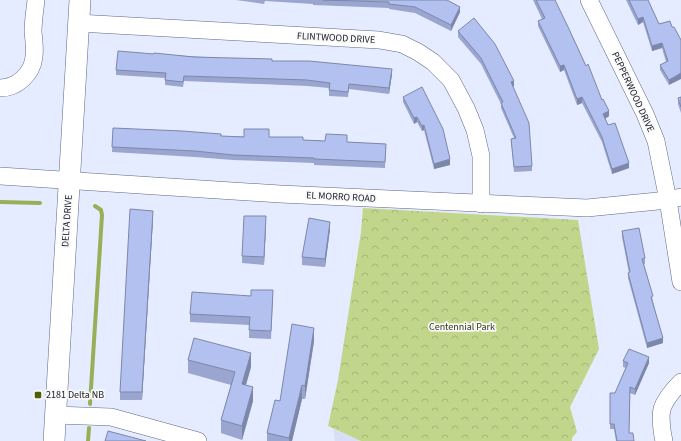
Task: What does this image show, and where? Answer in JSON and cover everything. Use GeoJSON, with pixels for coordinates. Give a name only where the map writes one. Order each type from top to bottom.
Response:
{"type":"FeatureCollection","features":[{"type":"Feature","properties":{"kind":"main road","name":"DELTA DRIVE"},"geometry":{"type":"LineString","coordinates":[[54,441],[80,0]]}},
{"type":"Feature","properties":{"kind":"street"},"geometry":{"type":"LineString","coordinates":[[0,88],[17,84],[26,76],[32,67],[34,57],[33,30],[36,0]]}},
{"type":"Feature","properties":{"kind":"street","name":"PEPPERWOOD DRIVE"},"geometry":{"type":"LineString","coordinates":[[589,0],[645,114],[653,134],[661,165],[674,198],[681,282]]}},
{"type":"Feature","properties":{"kind":"street","name":"FLINTWOOD DRIVE"},"geometry":{"type":"LineString","coordinates":[[78,23],[379,40],[402,44],[434,62],[451,80],[466,108],[475,130],[481,156],[481,204]]}},
{"type":"Feature","properties":{"kind":"street","name":"EL MORRO ROAD"},"geometry":{"type":"LineString","coordinates":[[0,176],[70,182],[481,204],[587,208],[674,198]]}},
{"type":"Feature","properties":{"kind":"street"},"geometry":{"type":"LineString","coordinates":[[664,441],[662,433],[662,409],[673,390],[681,382]]}},
{"type":"Feature","properties":{"kind":"street"},"geometry":{"type":"LineString","coordinates":[[55,416],[111,417],[198,441]]}},
{"type":"Feature","properties":{"kind":"shaded area"},"geometry":{"type":"Polygon","coordinates":[[[333,429],[361,441],[335,441],[333,429]]]}},
{"type":"Feature","properties":{"kind":"green space","name":"Centennial Park"},"geometry":{"type":"Polygon","coordinates":[[[363,208],[578,220],[599,349],[570,407],[577,432],[572,438],[572,441],[361,441],[328,426],[338,380],[361,232],[363,208]]]}},
{"type":"Feature","properties":{"kind":"building"},"geometry":{"type":"Polygon","coordinates":[[[323,0],[447,0],[460,7],[451,25],[415,7],[389,4],[389,2],[323,0]]]}},
{"type":"Feature","properties":{"kind":"building"},"geometry":{"type":"Polygon","coordinates":[[[536,0],[555,0],[586,66],[588,64],[602,100],[603,99],[609,111],[603,114],[608,125],[615,123],[629,163],[612,169],[602,137],[582,97],[577,99],[564,65],[560,66],[538,21],[545,18],[536,0]]]}},
{"type":"Feature","properties":{"kind":"building"},"geometry":{"type":"Polygon","coordinates":[[[629,0],[648,0],[659,24],[670,21],[672,27],[674,27],[681,40],[681,73],[669,80],[660,65],[668,61],[662,43],[652,46],[643,17],[638,19],[629,0]]]}},
{"type":"Feature","properties":{"kind":"building"},"geometry":{"type":"Polygon","coordinates":[[[474,18],[495,44],[514,81],[511,82],[529,123],[532,166],[514,167],[511,139],[516,138],[501,103],[503,102],[481,58],[458,31],[474,18]]]}},
{"type":"Feature","properties":{"kind":"building"},"geometry":{"type":"Polygon","coordinates":[[[118,51],[194,57],[272,59],[272,61],[309,61],[392,69],[389,88],[349,84],[348,92],[329,90],[330,83],[307,80],[184,76],[183,82],[165,80],[166,73],[116,70],[118,51]]]}},
{"type":"Feature","properties":{"kind":"building"},"geometry":{"type":"Polygon","coordinates":[[[422,87],[443,129],[450,159],[434,164],[424,125],[422,126],[417,117],[414,118],[403,97],[422,87]]]}},
{"type":"Feature","properties":{"kind":"building"},"geometry":{"type":"Polygon","coordinates":[[[681,97],[681,107],[678,98],[681,97]]]}},
{"type":"Feature","properties":{"kind":"building"},"geometry":{"type":"Polygon","coordinates":[[[113,128],[182,131],[221,134],[221,136],[244,137],[244,129],[269,129],[269,137],[303,137],[303,140],[325,141],[326,134],[347,135],[347,142],[386,144],[385,162],[233,155],[195,151],[112,147],[113,128]]]}},
{"type":"Feature","properties":{"kind":"building"},"geometry":{"type":"Polygon","coordinates":[[[130,209],[153,211],[142,392],[120,392],[130,209]]]}},
{"type":"Feature","properties":{"kind":"building"},"geometry":{"type":"Polygon","coordinates":[[[244,216],[266,216],[264,257],[242,256],[244,216]]]}},
{"type":"Feature","properties":{"kind":"building"},"geometry":{"type":"Polygon","coordinates":[[[309,218],[330,222],[325,259],[302,257],[309,218]]]}},
{"type":"Feature","properties":{"kind":"building"},"geometry":{"type":"Polygon","coordinates":[[[639,228],[645,258],[642,259],[663,338],[647,343],[628,273],[630,272],[622,231],[639,228]]]}},
{"type":"Feature","properties":{"kind":"building"},"geometry":{"type":"Polygon","coordinates":[[[251,290],[273,290],[271,331],[249,330],[250,317],[190,314],[192,292],[251,296],[251,290]]]}},
{"type":"Feature","properties":{"kind":"building"},"geometry":{"type":"Polygon","coordinates":[[[292,324],[314,328],[305,386],[302,385],[289,438],[267,433],[275,400],[280,401],[292,324]]]}},
{"type":"Feature","properties":{"kind":"building"},"geometry":{"type":"Polygon","coordinates":[[[194,338],[251,353],[242,384],[253,387],[242,426],[221,420],[235,372],[188,360],[194,338]]]}},
{"type":"Feature","properties":{"kind":"building"},"geometry":{"type":"Polygon","coordinates":[[[629,349],[649,357],[635,389],[630,387],[629,433],[633,433],[634,441],[617,441],[614,424],[610,424],[610,393],[615,393],[628,363],[623,361],[629,349]]]}},
{"type":"Feature","properties":{"kind":"building"},"geometry":{"type":"Polygon","coordinates":[[[108,431],[146,441],[105,441],[108,431]]]}},
{"type":"Feature","properties":{"kind":"waterway"},"geometry":{"type":"LineString","coordinates":[[0,202],[40,203]]}},
{"type":"Feature","properties":{"kind":"waterway"},"geometry":{"type":"LineString","coordinates":[[90,404],[102,215],[101,210],[95,206]]}},
{"type":"Feature","properties":{"kind":"waterway"},"geometry":{"type":"LineString","coordinates":[[88,441],[89,428]]}},
{"type":"Feature","properties":{"kind":"place","name":"2181 Delta NB"},"geometry":{"type":"Point","coordinates":[38,395]}}]}
